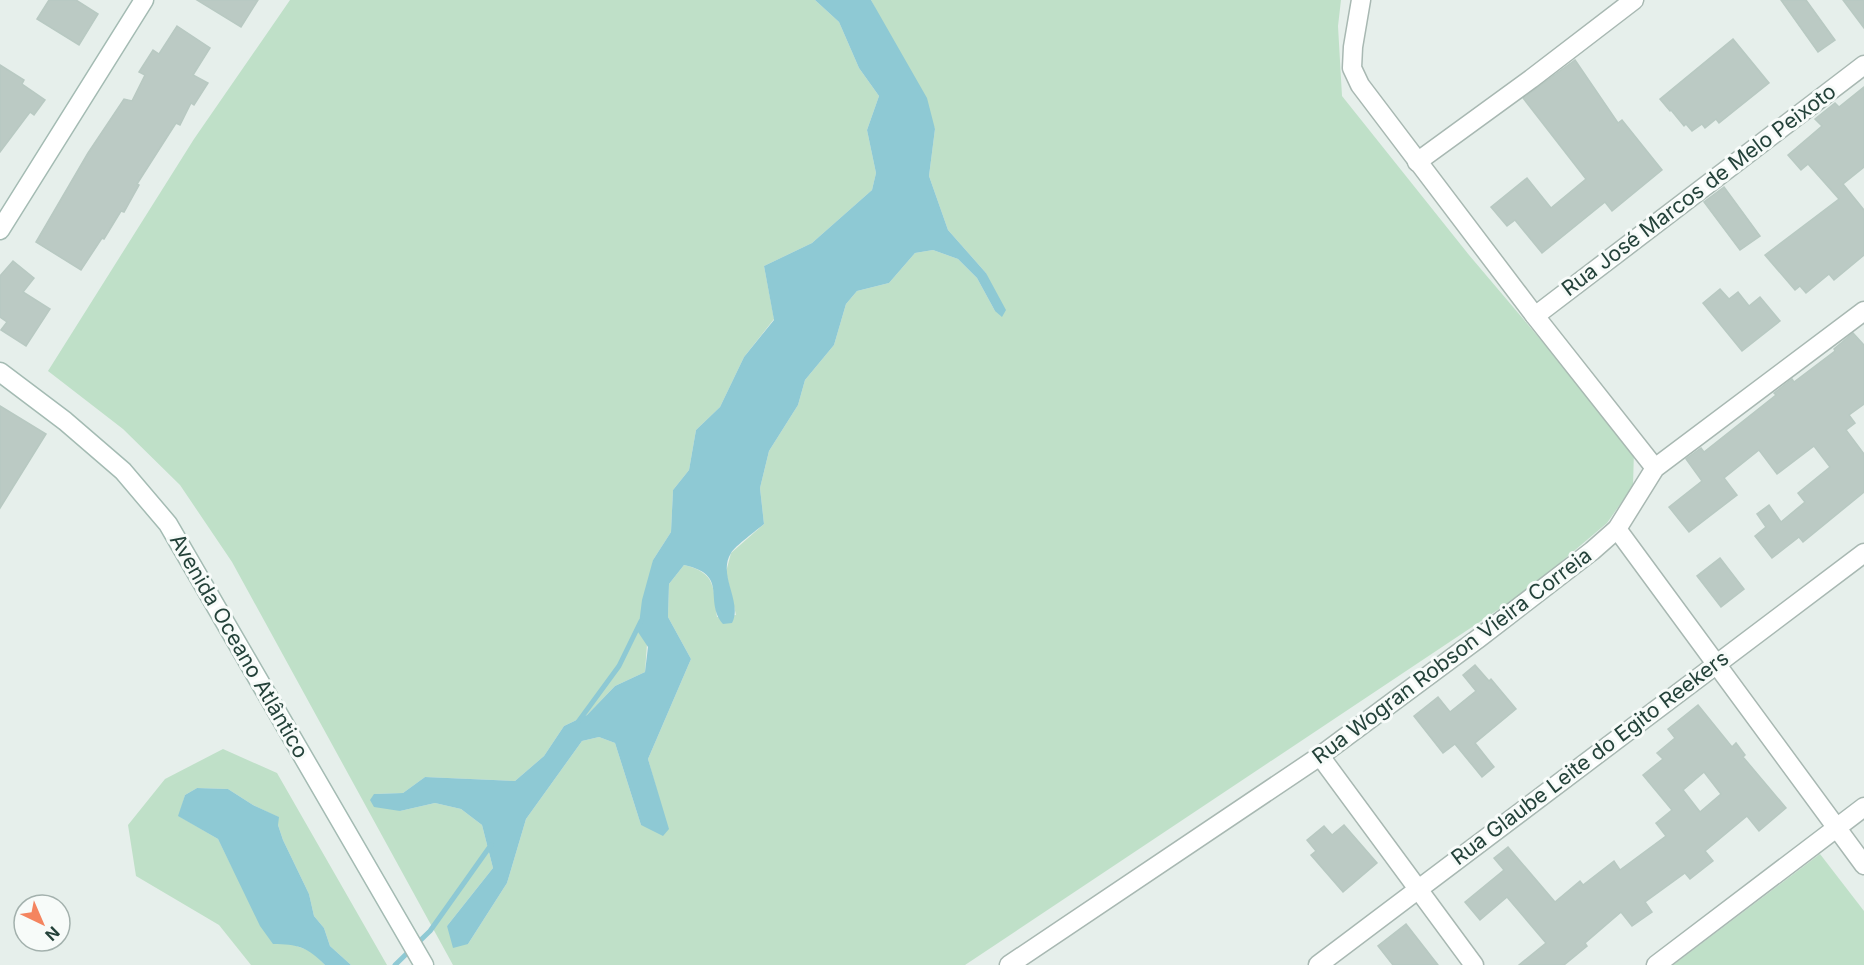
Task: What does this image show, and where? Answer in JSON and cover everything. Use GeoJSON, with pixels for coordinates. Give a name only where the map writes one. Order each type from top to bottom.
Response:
{"type":"FeatureCollection","features":[{"type":"Feature","properties":{"kind":"street"},"geometry":{"type":"LineString","coordinates":[[0,230],[144,0]]}},
{"type":"Feature","properties":{"kind":"street"},"geometry":{"type":"LineString","coordinates":[[1361,0],[1352,68],[1360,85],[1535,316],[1654,468]]}},
{"type":"Feature","properties":{"kind":"street"},"geometry":{"type":"LineString","coordinates":[[1417,162],[1634,0]]}},
{"type":"Feature","properties":{"kind":"street","name":"Rua José Marcos de Melo Peixoto"},"geometry":{"type":"LineString","coordinates":[[1535,316],[1864,65]]}},
{"type":"Feature","properties":{"kind":"street","name":"Rua Wogran Robson Vieira Correia"},"geometry":{"type":"LineString","coordinates":[[1009,965],[1320,756],[1470,645],[1617,529],[1654,468],[1864,311]]}},
{"type":"Feature","properties":{"kind":"street","name":"Avenida Oceano Atlântico"},"geometry":{"type":"LineString","coordinates":[[0,372],[65,421],[123,471],[168,524],[424,965]]}},
{"type":"Feature","properties":{"kind":"street"},"geometry":{"type":"LineString","coordinates":[[1617,529],[1864,864]]}},
{"type":"Feature","properties":{"kind":"street","name":"Rua Glaube Leite do Egito Reekers"},"geometry":{"type":"LineString","coordinates":[[1318,965],[1864,553]]}},
{"type":"Feature","properties":{"kind":"street"},"geometry":{"type":"LineString","coordinates":[[1320,756],[1474,965]]}},
{"type":"Feature","properties":{"kind":"street"},"geometry":{"type":"LineString","coordinates":[[1656,965],[1864,807]]}},
{"type":"Feature","properties":{"kind":"green space"},"geometry":{"type":"Polygon","coordinates":[[[290,0],[815,0],[839,22],[859,68],[879,96],[867,130],[876,173],[872,190],[812,243],[764,266],[774,319],[744,357],[720,407],[696,430],[689,470],[673,490],[671,532],[653,560],[645,672],[615,686],[587,715],[564,726],[544,756],[515,781],[425,777],[403,793],[374,794],[400,811],[435,803],[461,809],[482,825],[493,868],[447,926],[468,944],[507,883],[526,819],[582,741],[599,737],[615,743],[641,825],[668,830],[648,759],[691,659],[668,617],[669,584],[684,565],[695,568],[703,572],[711,583],[717,617],[736,615],[726,572],[731,553],[764,524],[760,488],[769,451],[798,405],[805,380],[834,345],[846,304],[857,291],[889,283],[915,253],[933,250],[958,259],[977,278],[995,311],[986,273],[948,230],[929,176],[935,129],[871,0],[1341,0],[1338,26],[1342,96],[1469,255],[1634,450],[1633,486],[1607,523],[1529,589],[965,965],[453,965],[232,562],[180,485],[123,429],[48,371],[194,139],[290,0]]]}},
{"type":"Feature","properties":{"kind":"green space"},"geometry":{"type":"Polygon","coordinates":[[[223,749],[277,773],[387,965],[351,965],[330,946],[324,928],[314,916],[309,894],[283,840],[278,817],[228,789],[197,788],[185,795],[179,816],[218,839],[233,869],[291,944],[313,952],[325,965],[251,965],[219,925],[136,876],[128,825],[165,779],[223,749]]]}},
{"type":"Feature","properties":{"kind":"green space"},"geometry":{"type":"Polygon","coordinates":[[[1820,854],[1864,911],[1864,965],[1673,965],[1820,854]]]}},
{"type":"Feature","properties":{"kind":"water"},"geometry":{"type":"Polygon","coordinates":[[[815,0],[871,0],[927,98],[935,129],[929,176],[948,230],[986,273],[1006,310],[1002,317],[995,311],[977,278],[958,259],[933,250],[915,253],[889,283],[857,291],[846,304],[834,345],[805,380],[798,405],[769,451],[760,488],[764,524],[733,550],[727,561],[728,579],[735,606],[732,623],[723,624],[717,615],[711,582],[707,575],[698,569],[684,565],[669,584],[668,617],[691,659],[648,759],[669,829],[663,836],[641,825],[615,743],[599,737],[582,741],[526,819],[507,883],[468,944],[453,948],[447,926],[493,868],[482,825],[461,809],[435,803],[400,811],[374,807],[370,800],[374,794],[403,793],[425,777],[515,781],[544,756],[564,726],[587,715],[615,686],[645,672],[648,647],[638,632],[642,600],[653,560],[671,532],[673,490],[689,470],[696,430],[720,407],[744,357],[774,320],[764,266],[812,243],[872,190],[876,173],[867,130],[879,96],[859,68],[839,22],[815,0]]]}},
{"type":"Feature","properties":{"kind":"water"},"geometry":{"type":"Polygon","coordinates":[[[197,788],[228,789],[253,805],[279,817],[278,825],[283,840],[309,894],[314,916],[324,928],[330,946],[351,965],[325,965],[307,950],[273,944],[260,926],[218,839],[178,816],[185,795],[197,788]]]}},
{"type":"Feature","properties":{"kind":"building"},"geometry":{"type":"Polygon","coordinates":[[[49,0],[76,0],[98,14],[79,45],[37,19],[49,0]]]}},
{"type":"Feature","properties":{"kind":"building"},"geometry":{"type":"Polygon","coordinates":[[[197,0],[258,0],[241,27],[197,0]]]}},
{"type":"Feature","properties":{"kind":"building"},"geometry":{"type":"Polygon","coordinates":[[[1781,0],[1806,0],[1835,40],[1818,52],[1781,0]]]}},
{"type":"Feature","properties":{"kind":"building"},"geometry":{"type":"Polygon","coordinates":[[[1843,0],[1864,0],[1864,28],[1843,0]]]}},
{"type":"Feature","properties":{"kind":"building"},"geometry":{"type":"Polygon","coordinates":[[[177,26],[210,48],[193,75],[208,83],[194,105],[191,103],[180,125],[176,123],[137,184],[139,185],[124,212],[121,211],[81,270],[36,242],[88,153],[124,99],[132,101],[145,75],[139,72],[153,50],[159,54],[177,26]]]}},
{"type":"Feature","properties":{"kind":"building"},"geometry":{"type":"Polygon","coordinates":[[[1733,39],[1769,83],[1719,123],[1716,119],[1705,128],[1702,124],[1692,131],[1686,124],[1684,126],[1660,99],[1733,39]]]}},
{"type":"Feature","properties":{"kind":"building"},"geometry":{"type":"Polygon","coordinates":[[[1575,60],[1618,123],[1622,120],[1662,170],[1612,211],[1605,202],[1542,253],[1515,220],[1507,226],[1491,207],[1527,178],[1551,208],[1586,179],[1523,98],[1575,60]]]}},
{"type":"Feature","properties":{"kind":"building"},"geometry":{"type":"Polygon","coordinates":[[[0,65],[24,80],[22,84],[45,100],[34,115],[30,112],[0,152],[0,65]]]}},
{"type":"Feature","properties":{"kind":"building"},"geometry":{"type":"Polygon","coordinates":[[[1864,87],[1864,167],[1843,184],[1864,210],[1864,255],[1834,280],[1829,274],[1806,293],[1800,286],[1795,290],[1765,255],[1839,199],[1808,164],[1801,170],[1788,155],[1822,126],[1815,119],[1835,103],[1839,107],[1864,87]]]}},
{"type":"Feature","properties":{"kind":"building"},"geometry":{"type":"Polygon","coordinates":[[[1724,187],[1760,236],[1740,250],[1704,202],[1724,187]]]}},
{"type":"Feature","properties":{"kind":"building"},"geometry":{"type":"Polygon","coordinates":[[[13,261],[34,278],[23,292],[50,309],[26,346],[1,330],[7,322],[0,317],[0,276],[13,261]]]}},
{"type":"Feature","properties":{"kind":"building"},"geometry":{"type":"Polygon","coordinates":[[[1720,289],[1729,299],[1738,292],[1749,306],[1760,297],[1780,321],[1742,351],[1703,303],[1720,289]]]}},
{"type":"Feature","properties":{"kind":"building"},"geometry":{"type":"Polygon","coordinates":[[[1853,333],[1864,345],[1864,404],[1849,415],[1855,423],[1846,430],[1864,454],[1864,492],[1803,542],[1799,537],[1772,558],[1755,536],[1766,527],[1757,514],[1769,505],[1781,522],[1805,502],[1798,493],[1830,467],[1814,446],[1777,474],[1759,450],[1724,478],[1737,495],[1689,532],[1669,507],[1702,481],[1686,459],[1701,448],[1704,452],[1776,395],[1774,393],[1792,379],[1794,382],[1835,351],[1834,349],[1853,333]]]}},
{"type":"Feature","properties":{"kind":"building"},"geometry":{"type":"Polygon","coordinates":[[[0,406],[46,434],[0,508],[0,406]]]}},
{"type":"Feature","properties":{"kind":"building"},"geometry":{"type":"Polygon","coordinates":[[[1720,558],[1744,589],[1721,607],[1697,576],[1720,558]]]}},
{"type":"Feature","properties":{"kind":"building"},"geometry":{"type":"Polygon","coordinates":[[[1475,665],[1489,681],[1491,679],[1516,709],[1475,743],[1494,767],[1482,777],[1455,744],[1443,753],[1414,716],[1438,697],[1450,712],[1476,691],[1463,675],[1475,665]]]}},
{"type":"Feature","properties":{"kind":"building"},"geometry":{"type":"Polygon","coordinates":[[[1698,705],[1732,747],[1736,743],[1745,755],[1743,757],[1786,808],[1759,831],[1747,816],[1705,851],[1713,861],[1690,879],[1685,873],[1645,902],[1652,912],[1632,926],[1621,912],[1585,943],[1587,946],[1564,965],[1519,965],[1546,943],[1507,897],[1480,920],[1465,902],[1504,870],[1494,858],[1508,847],[1555,902],[1580,881],[1583,885],[1614,861],[1620,870],[1666,836],[1656,823],[1672,810],[1643,775],[1663,759],[1657,753],[1675,738],[1668,729],[1698,705]],[[1704,772],[1683,790],[1700,812],[1721,794],[1704,772]]]}},
{"type":"Feature","properties":{"kind":"building"},"geometry":{"type":"Polygon","coordinates":[[[1344,825],[1377,863],[1343,892],[1311,855],[1316,851],[1307,840],[1324,826],[1332,835],[1344,825]]]}},
{"type":"Feature","properties":{"kind":"building"},"geometry":{"type":"Polygon","coordinates":[[[1406,924],[1438,965],[1393,965],[1378,946],[1406,924]]]}},
{"type":"Feature","properties":{"kind":"waterway"},"geometry":{"type":"LineString","coordinates":[[578,722],[619,666],[641,621]]}},
{"type":"Feature","properties":{"kind":"waterway"},"geometry":{"type":"LineString","coordinates":[[395,965],[430,931],[491,845]]}}]}
